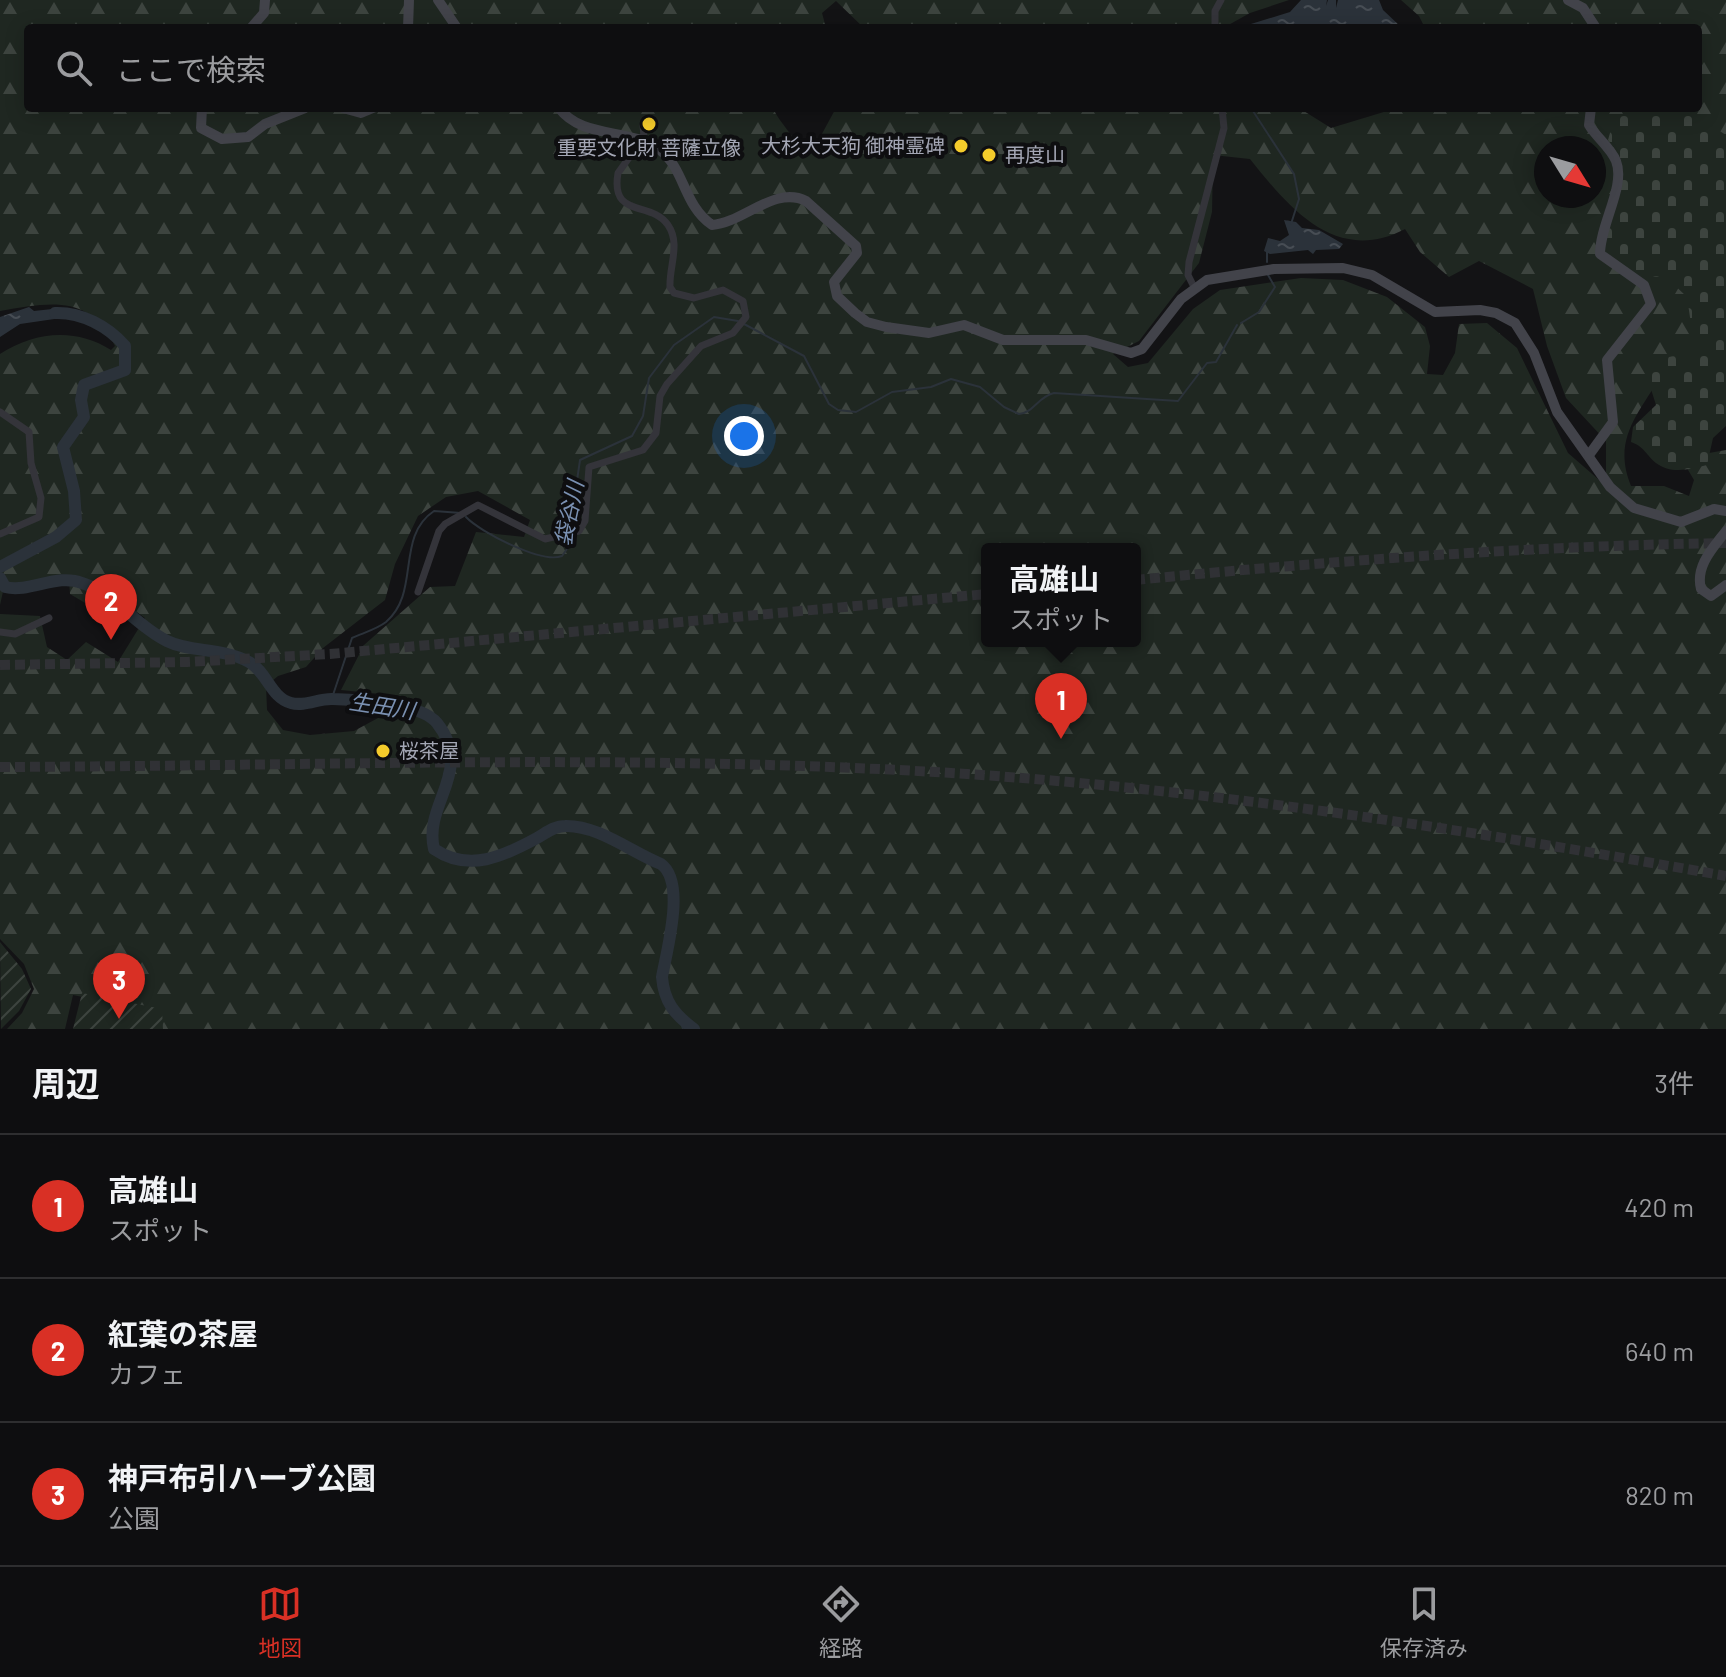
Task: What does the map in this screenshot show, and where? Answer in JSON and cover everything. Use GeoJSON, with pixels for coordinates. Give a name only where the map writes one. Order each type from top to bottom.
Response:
{"type":"FeatureCollection","features":[{"type":"Feature","properties":{"kind":"street"},"geometry":{"type":"LineString","coordinates":[[254,24],[264,13],[265,0]]}},
{"type":"Feature","properties":{"kind":"street"},"geometry":{"type":"LineString","coordinates":[[408,24],[409,0]]}},
{"type":"Feature","properties":{"kind":"street"},"geometry":{"type":"LineString","coordinates":[[438,0],[454,24]]}},
{"type":"Feature","properties":{"kind":"street"},"geometry":{"type":"LineString","coordinates":[[1215,24],[1215,11],[1221,0]]}},
{"type":"Feature","properties":{"kind":"street"},"geometry":{"type":"LineString","coordinates":[[1568,0],[1583,8],[1593,24]]}},
{"type":"Feature","properties":{"kind":"street"},"geometry":{"type":"LineString","coordinates":[[202,112],[201,128],[222,139],[233,139],[248,137],[265,124],[295,112]]}},
{"type":"Feature","properties":{"kind":"street"},"geometry":{"type":"LineString","coordinates":[[564,112],[582,127],[647,141],[669,158],[693,209],[712,225],[733,221],[782,197],[796,196],[806,201],[856,246],[857,253],[834,282],[837,296],[867,322],[886,327],[929,333],[964,325],[1003,340],[1086,340],[1131,353],[1142,349],[1194,287],[1225,275],[1326,265],[1372,275],[1435,312],[1480,310],[1507,317],[1525,336],[1557,412],[1622,499],[1645,512],[1681,522],[1714,509],[1726,511]]}},
{"type":"Feature","properties":{"kind":"street"},"geometry":{"type":"LineString","coordinates":[[1194,287],[1188,275],[1189,262],[1224,128],[1222,112]]}},
{"type":"Feature","properties":{"kind":"street"},"geometry":{"type":"LineString","coordinates":[[1589,455],[1613,422],[1607,360],[1651,304],[1644,285],[1600,254],[1605,217],[1619,177],[1616,159],[1589,125],[1591,112]]}},
{"type":"Feature","properties":{"kind":"street"},"geometry":{"type":"LineString","coordinates":[[418,592],[439,531],[478,505],[545,539],[568,535],[584,527],[589,467],[643,450],[656,433],[660,396],[667,384],[701,346],[739,328],[746,317],[743,301],[723,290],[688,297],[674,293],[670,287],[675,249],[670,226],[658,214],[626,206],[617,181],[622,165],[631,155],[645,150],[647,141],[643,125]]}},
{"type":"Feature","properties":{"kind":"street"},"geometry":{"type":"LineString","coordinates":[[0,412],[29,432],[31,463],[42,508],[39,517],[0,534]]}},
{"type":"Feature","properties":{"kind":"street"},"geometry":{"type":"LineString","coordinates":[[1726,531],[1702,565],[1699,581],[1701,589],[1711,596],[1726,585]]}},
{"type":"Feature","properties":{"kind":"street"},"geometry":{"type":"LineString","coordinates":[[0,632],[15,634],[49,618]]}},
{"type":"Feature","properties":{"kind":"green space"},"geometry":{"type":"Polygon","coordinates":[[[0,0],[1289,0],[1250,13],[1230,24],[860,24],[836,1],[822,13],[825,24],[24,24],[24,112],[775,112],[799,150],[811,154],[834,112],[1305,112],[1331,128],[1384,112],[1702,112],[1702,24],[1423,24],[1419,16],[1401,0],[1726,0],[1726,202],[1699,372],[1661,376],[1636,415],[1624,455],[1631,486],[1664,486],[1689,496],[1694,480],[1681,458],[1726,450],[1726,1029],[142,1029],[136,1008],[73,995],[65,1029],[7,1029],[22,1013],[34,989],[24,964],[0,939],[0,614],[40,616],[47,647],[67,660],[86,642],[118,662],[145,618],[108,591],[92,607],[70,594],[69,580],[4,587],[0,605],[0,354],[27,341],[55,335],[83,338],[111,350],[115,346],[93,317],[66,306],[0,311],[0,0]],[[1213,155],[1212,212],[1199,263],[1139,341],[1113,354],[1128,367],[1148,363],[1193,309],[1220,290],[1301,278],[1343,280],[1387,297],[1425,327],[1430,346],[1427,374],[1443,375],[1455,353],[1459,324],[1487,323],[1517,348],[1568,453],[1606,486],[1606,441],[1566,398],[1547,346],[1533,289],[1479,261],[1449,277],[1420,252],[1405,229],[1380,238],[1357,240],[1336,236],[1298,213],[1250,159],[1213,155]],[[478,491],[446,497],[418,516],[395,564],[385,600],[323,648],[306,667],[278,676],[266,686],[267,710],[283,730],[310,735],[354,731],[391,711],[416,711],[401,696],[341,690],[364,645],[430,587],[455,586],[476,532],[524,537],[530,520],[478,491]]]}},
{"type":"Feature","properties":{"kind":"green space"},"geometry":{"type":"Polygon","coordinates":[[[1624,112],[1689,112],[1726,135],[1726,426],[1713,438],[1707,465],[1668,469],[1631,442],[1633,427],[1656,405],[1646,373],[1648,360],[1681,355],[1696,358],[1687,297],[1666,277],[1638,276],[1608,254],[1609,224],[1621,183],[1617,155],[1608,140],[1612,126],[1624,112]]]}},
{"type":"Feature","properties":{"kind":"green space"},"geometry":{"type":"Polygon","coordinates":[[[0,942],[22,969],[31,989],[19,1011],[1,1029],[0,942]]]}},
{"type":"Feature","properties":{"kind":"green space"},"geometry":{"type":"Polygon","coordinates":[[[82,993],[162,1009],[163,1029],[73,1029],[82,993]]]}},
{"type":"Feature","properties":{"kind":"water"},"geometry":{"type":"Polygon","coordinates":[[[1301,0],[1327,0],[1326,6],[1328,0],[1336,0],[1336,8],[1338,0],[1379,0],[1383,10],[1398,24],[1251,24],[1290,12],[1301,0]]]}},
{"type":"Feature","properties":{"kind":"water"},"geometry":{"type":"Polygon","coordinates":[[[1284,220],[1296,222],[1302,228],[1319,230],[1343,244],[1339,249],[1316,250],[1313,254],[1308,250],[1270,254],[1264,251],[1268,238],[1280,241],[1289,235],[1284,220]]]}},
{"type":"Feature","properties":{"kind":"water"},"geometry":{"type":"Polygon","coordinates":[[[29,307],[34,311],[62,308],[69,313],[61,318],[20,324],[0,337],[0,317],[29,307]]]}},
{"type":"Feature","properties":{"kind":"waterway"},"geometry":{"type":"LineString","coordinates":[[1254,112],[1294,174],[1299,199],[1291,224]]}},
{"type":"Feature","properties":{"kind":"waterway"},"geometry":{"type":"LineString","coordinates":[[1267,251],[1267,262]]}},
{"type":"Feature","properties":{"kind":"waterway"},"geometry":{"type":"LineString","coordinates":[[1241,323],[1259,312],[1275,287],[1268,275]]}},
{"type":"Feature","properties":{"kind":"waterway","name":"生田川"},"geometry":{"type":"LineString","coordinates":[[0,567],[56,537],[76,520],[74,491],[63,447],[84,417],[81,400],[84,385],[125,370],[125,346],[111,332],[84,318],[55,313]]}},
{"type":"Feature","properties":{"kind":"waterway","name":"袋谷川"},"geometry":{"type":"LineString","coordinates":[[466,517],[497,538],[527,551],[562,556],[567,549],[580,460],[632,436],[643,416],[649,378],[674,345],[714,317],[738,321]]}},
{"type":"Feature","properties":{"kind":"waterway","name":"袋谷川"},"geometry":{"type":"LineString","coordinates":[[744,324],[804,356],[829,404],[838,410],[856,412],[892,392],[931,387],[951,379],[980,387],[1004,407],[1019,414],[1054,393],[1178,401],[1207,363],[1216,362],[1237,325]]}},
{"type":"Feature","properties":{"kind":"waterway","name":"袋谷川"},"geometry":{"type":"LineString","coordinates":[[332,698],[352,638],[386,622],[397,610],[403,596],[415,535],[422,522],[434,511],[461,513]]}},
{"type":"Feature","properties":{"kind":"waterway","name":"生田川"},"geometry":{"type":"LineString","coordinates":[[0,578],[5,587],[14,588],[63,580],[94,588],[167,641],[228,654],[249,662],[279,696],[291,703],[328,699],[373,702],[404,707],[429,716],[447,740],[451,756],[450,772],[433,832],[434,849],[447,856],[473,861],[499,856],[554,828],[565,826],[602,834],[661,864],[668,873],[674,900],[663,986],[672,1007],[694,1029]]}},
{"type":"Feature","properties":{"kind":"waterway","name":"生田川"},"geometry":{"type":"LineString","coordinates":[[680,1019],[683,1029]]}},
{"type":"Feature","properties":{"kind":"tunnel"},"geometry":{"type":"LineString","coordinates":[[1141,579],[1430,556],[1578,547],[1726,543]]}},
{"type":"Feature","properties":{"kind":"tunnel"},"geometry":{"type":"LineString","coordinates":[[0,665],[187,662],[330,654],[981,595]]}},
{"type":"Feature","properties":{"kind":"tunnel"},"geometry":{"type":"LineString","coordinates":[[0,767],[605,762],[967,774],[1158,791],[1348,814],[1726,876]]}},
{"type":"Feature","properties":{"kind":"place","name":"重要文化財 菩薩立像"},"geometry":{"type":"Point","coordinates":[649,124]}},
{"type":"Feature","properties":{"kind":"place","name":"大杉大天狗 御神霊碑"},"geometry":{"type":"Point","coordinates":[961,146]}},
{"type":"Feature","properties":{"kind":"place","name":"再度山"},"geometry":{"type":"Point","coordinates":[989,155]}},
{"type":"Feature","properties":{"kind":"place","name":"紅葉の茶屋"},"geometry":{"type":"Point","coordinates":[111,640]}},
{"type":"Feature","properties":{"kind":"place","name":"高雄山"},"geometry":{"type":"Point","coordinates":[1061,739]}},
{"type":"Feature","properties":{"kind":"place","name":"桜茶屋"},"geometry":{"type":"Point","coordinates":[383,751]}},
{"type":"Feature","properties":{"kind":"place","name":"神戸布引ハーブ公園"},"geometry":{"type":"Point","coordinates":[119,1019]}}]}
